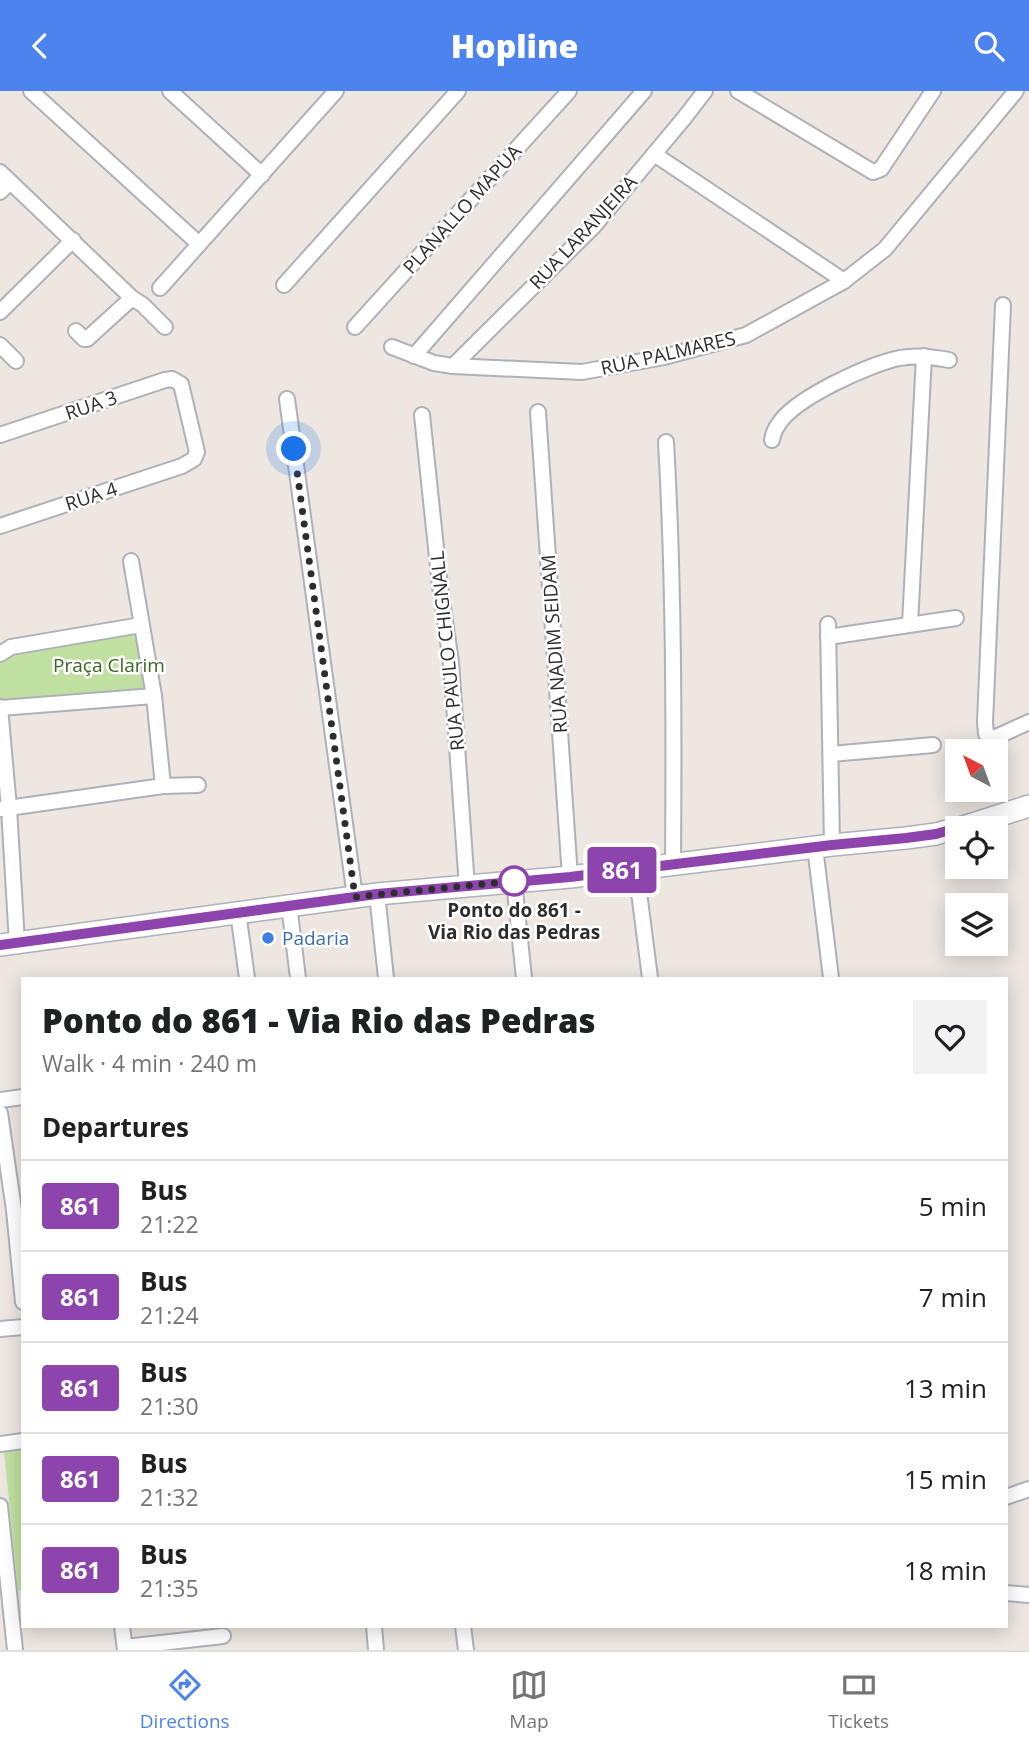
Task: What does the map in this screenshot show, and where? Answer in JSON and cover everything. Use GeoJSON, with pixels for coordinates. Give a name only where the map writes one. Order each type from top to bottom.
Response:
{"type":"FeatureCollection","features":[{"type":"Feature","properties":{"kind":"street"},"geometry":{"type":"LineString","coordinates":[[31,91],[199,244]]}},
{"type":"Feature","properties":{"kind":"street"},"geometry":{"type":"LineString","coordinates":[[170,91],[262,175]]}},
{"type":"Feature","properties":{"kind":"street"},"geometry":{"type":"LineString","coordinates":[[284,285],[457,91]]}},
{"type":"Feature","properties":{"kind":"street","name":"PLANALLO MAPUA"},"geometry":{"type":"LineString","coordinates":[[355,327],[569,91]]}},
{"type":"Feature","properties":{"kind":"street"},"geometry":{"type":"LineString","coordinates":[[414,356],[644,91]]}},
{"type":"Feature","properties":{"kind":"street","name":"RUA LARANJEIRA"},"geometry":{"type":"LineString","coordinates":[[453,366],[594,226],[705,91]]}},
{"type":"Feature","properties":{"kind":"street"},"geometry":{"type":"LineString","coordinates":[[738,91],[873,172],[881,169],[933,91]]}},
{"type":"Feature","properties":{"kind":"street","name":"RUA PALMARES"},"geometry":{"type":"LineString","coordinates":[[392,347],[434,363],[453,366],[582,372],[664,357],[746,335],[844,281],[885,249],[1017,91]]}},
{"type":"Feature","properties":{"kind":"street"},"geometry":{"type":"LineString","coordinates":[[160,288],[262,175],[328,94]]}},
{"type":"Feature","properties":{"kind":"street"},"geometry":{"type":"LineString","coordinates":[[654,154],[844,281]]}},
{"type":"Feature","properties":{"kind":"street"},"geometry":{"type":"LineString","coordinates":[[3,182],[73,240],[165,327]]}},
{"type":"Feature","properties":{"kind":"street"},"geometry":{"type":"LineString","coordinates":[[0,312],[73,240]]}},
{"type":"Feature","properties":{"kind":"street"},"geometry":{"type":"LineString","coordinates":[[76,331],[87,339],[132,298]]}},
{"type":"Feature","properties":{"kind":"street"},"geometry":{"type":"LineString","coordinates":[[1003,305],[986,734],[996,737],[1029,722]]}},
{"type":"Feature","properties":{"kind":"street"},"geometry":{"type":"LineString","coordinates":[[0,345],[16,361]]}},
{"type":"Feature","properties":{"kind":"street"},"geometry":{"type":"LineString","coordinates":[[772,440],[778,424],[793,409],[855,373],[901,358],[924,356],[949,360]]}},
{"type":"Feature","properties":{"kind":"street"},"geometry":{"type":"LineString","coordinates":[[910,624],[924,356]]}},
{"type":"Feature","properties":{"kind":"street","name":"RUA 3"},"geometry":{"type":"LineString","coordinates":[[0,435],[172,379],[181,384],[197,452],[194,459],[182,466]]}},
{"type":"Feature","properties":{"kind":"street"},"geometry":{"type":"LineString","coordinates":[[287,399],[355,897]]}},
{"type":"Feature","properties":{"kind":"street","name":"RUA NADIM SEIDAM"},"geometry":{"type":"LineString","coordinates":[[538,412],[570,877]]}},
{"type":"Feature","properties":{"kind":"street","name":"RUA PAULO CHIGNALL"},"geometry":{"type":"LineString","coordinates":[[422,415],[451,662],[467,887]]}},
{"type":"Feature","properties":{"kind":"street"},"geometry":{"type":"LineString","coordinates":[[666,442],[672,621],[673,864]]}},
{"type":"Feature","properties":{"kind":"street","name":"RUA 4"},"geometry":{"type":"LineString","coordinates":[[0,526],[182,466]]}},
{"type":"Feature","properties":{"kind":"street"},"geometry":{"type":"LineString","coordinates":[[131,561],[154,696],[163,786]]}},
{"type":"Feature","properties":{"kind":"street"},"geometry":{"type":"LineString","coordinates":[[831,977],[824,846],[830,809],[828,631],[956,618]]}},
{"type":"Feature","properties":{"kind":"street"},"geometry":{"type":"LineString","coordinates":[[1,653],[12,647],[141,625]]}},
{"type":"Feature","properties":{"kind":"street"},"geometry":{"type":"LineString","coordinates":[[154,696],[0,707],[8,944],[377,894],[570,877],[945,832]]}},
{"type":"Feature","properties":{"kind":"street"},"geometry":{"type":"LineString","coordinates":[[831,754],[933,745]]}},
{"type":"Feature","properties":{"kind":"street"},"geometry":{"type":"LineString","coordinates":[[5,809],[163,786],[198,785]]}},
{"type":"Feature","properties":{"kind":"street"},"geometry":{"type":"LineString","coordinates":[[997,816],[1029,806]]}},
{"type":"Feature","properties":{"kind":"street"},"geometry":{"type":"LineString","coordinates":[[636,869],[650,977]]}},
{"type":"Feature","properties":{"kind":"street"},"geometry":{"type":"LineString","coordinates":[[514,881],[524,977]]}},
{"type":"Feature","properties":{"kind":"street"},"geometry":{"type":"LineString","coordinates":[[377,894],[386,977]]}},
{"type":"Feature","properties":{"kind":"street"},"geometry":{"type":"LineString","coordinates":[[289,905],[298,977]]}},
{"type":"Feature","properties":{"kind":"street"},"geometry":{"type":"LineString","coordinates":[[238,912],[247,977]]}},
{"type":"Feature","properties":{"kind":"street"},"geometry":{"type":"LineString","coordinates":[[0,1100],[21,1097]]}},
{"type":"Feature","properties":{"kind":"street"},"geometry":{"type":"LineString","coordinates":[[0,1113],[18,1210],[21,1265]]}},
{"type":"Feature","properties":{"kind":"street"},"geometry":{"type":"LineString","coordinates":[[0,1329],[21,1327]]}},
{"type":"Feature","properties":{"kind":"street"},"geometry":{"type":"LineString","coordinates":[[0,1444],[21,1441]]}},
{"type":"Feature","properties":{"kind":"street"},"geometry":{"type":"LineString","coordinates":[[1008,1496],[1029,1489]]}},
{"type":"Feature","properties":{"kind":"street"},"geometry":{"type":"LineString","coordinates":[[0,1506],[2,1558],[16,1599],[15,1650]]}},
{"type":"Feature","properties":{"kind":"street"},"geometry":{"type":"LineString","coordinates":[[1008,1593],[1029,1595]]}},
{"type":"Feature","properties":{"kind":"street"},"geometry":{"type":"LineString","coordinates":[[122,1628],[125,1649],[223,1636]]}},
{"type":"Feature","properties":{"kind":"street"},"geometry":{"type":"LineString","coordinates":[[374,1628],[376,1650]]}},
{"type":"Feature","properties":{"kind":"street"},"geometry":{"type":"LineString","coordinates":[[463,1628],[466,1650]]}},
{"type":"Feature","properties":{"kind":"green space","name":"Praça Clarim"},"geometry":{"type":"Polygon","coordinates":[[[141,625],[154,696],[0,708],[0,654],[141,625]]]}},
{"type":"Feature","properties":{"kind":"green space"},"geometry":{"type":"Polygon","coordinates":[[[21,1447],[21,1590],[18,1591],[4,1450],[21,1447]]]}},
{"type":"Feature","properties":{"kind":"bus line","name":"861"},"geometry":{"type":"LineString","coordinates":[[0,945],[377,894],[570,877],[945,831]]}},
{"type":"Feature","properties":{"kind":"place","name":"Ponto do 861 - Via Rio das Pedras"},"geometry":{"type":"Point","coordinates":[514,881]}},
{"type":"Feature","properties":{"kind":"place","name":"Padaria"},"geometry":{"type":"Point","coordinates":[268,938]}},
{"type":"Feature","properties":{"kind":"route"},"geometry":{"type":"LineString","coordinates":[[294,449],[355,897],[514,881]]}}]}
